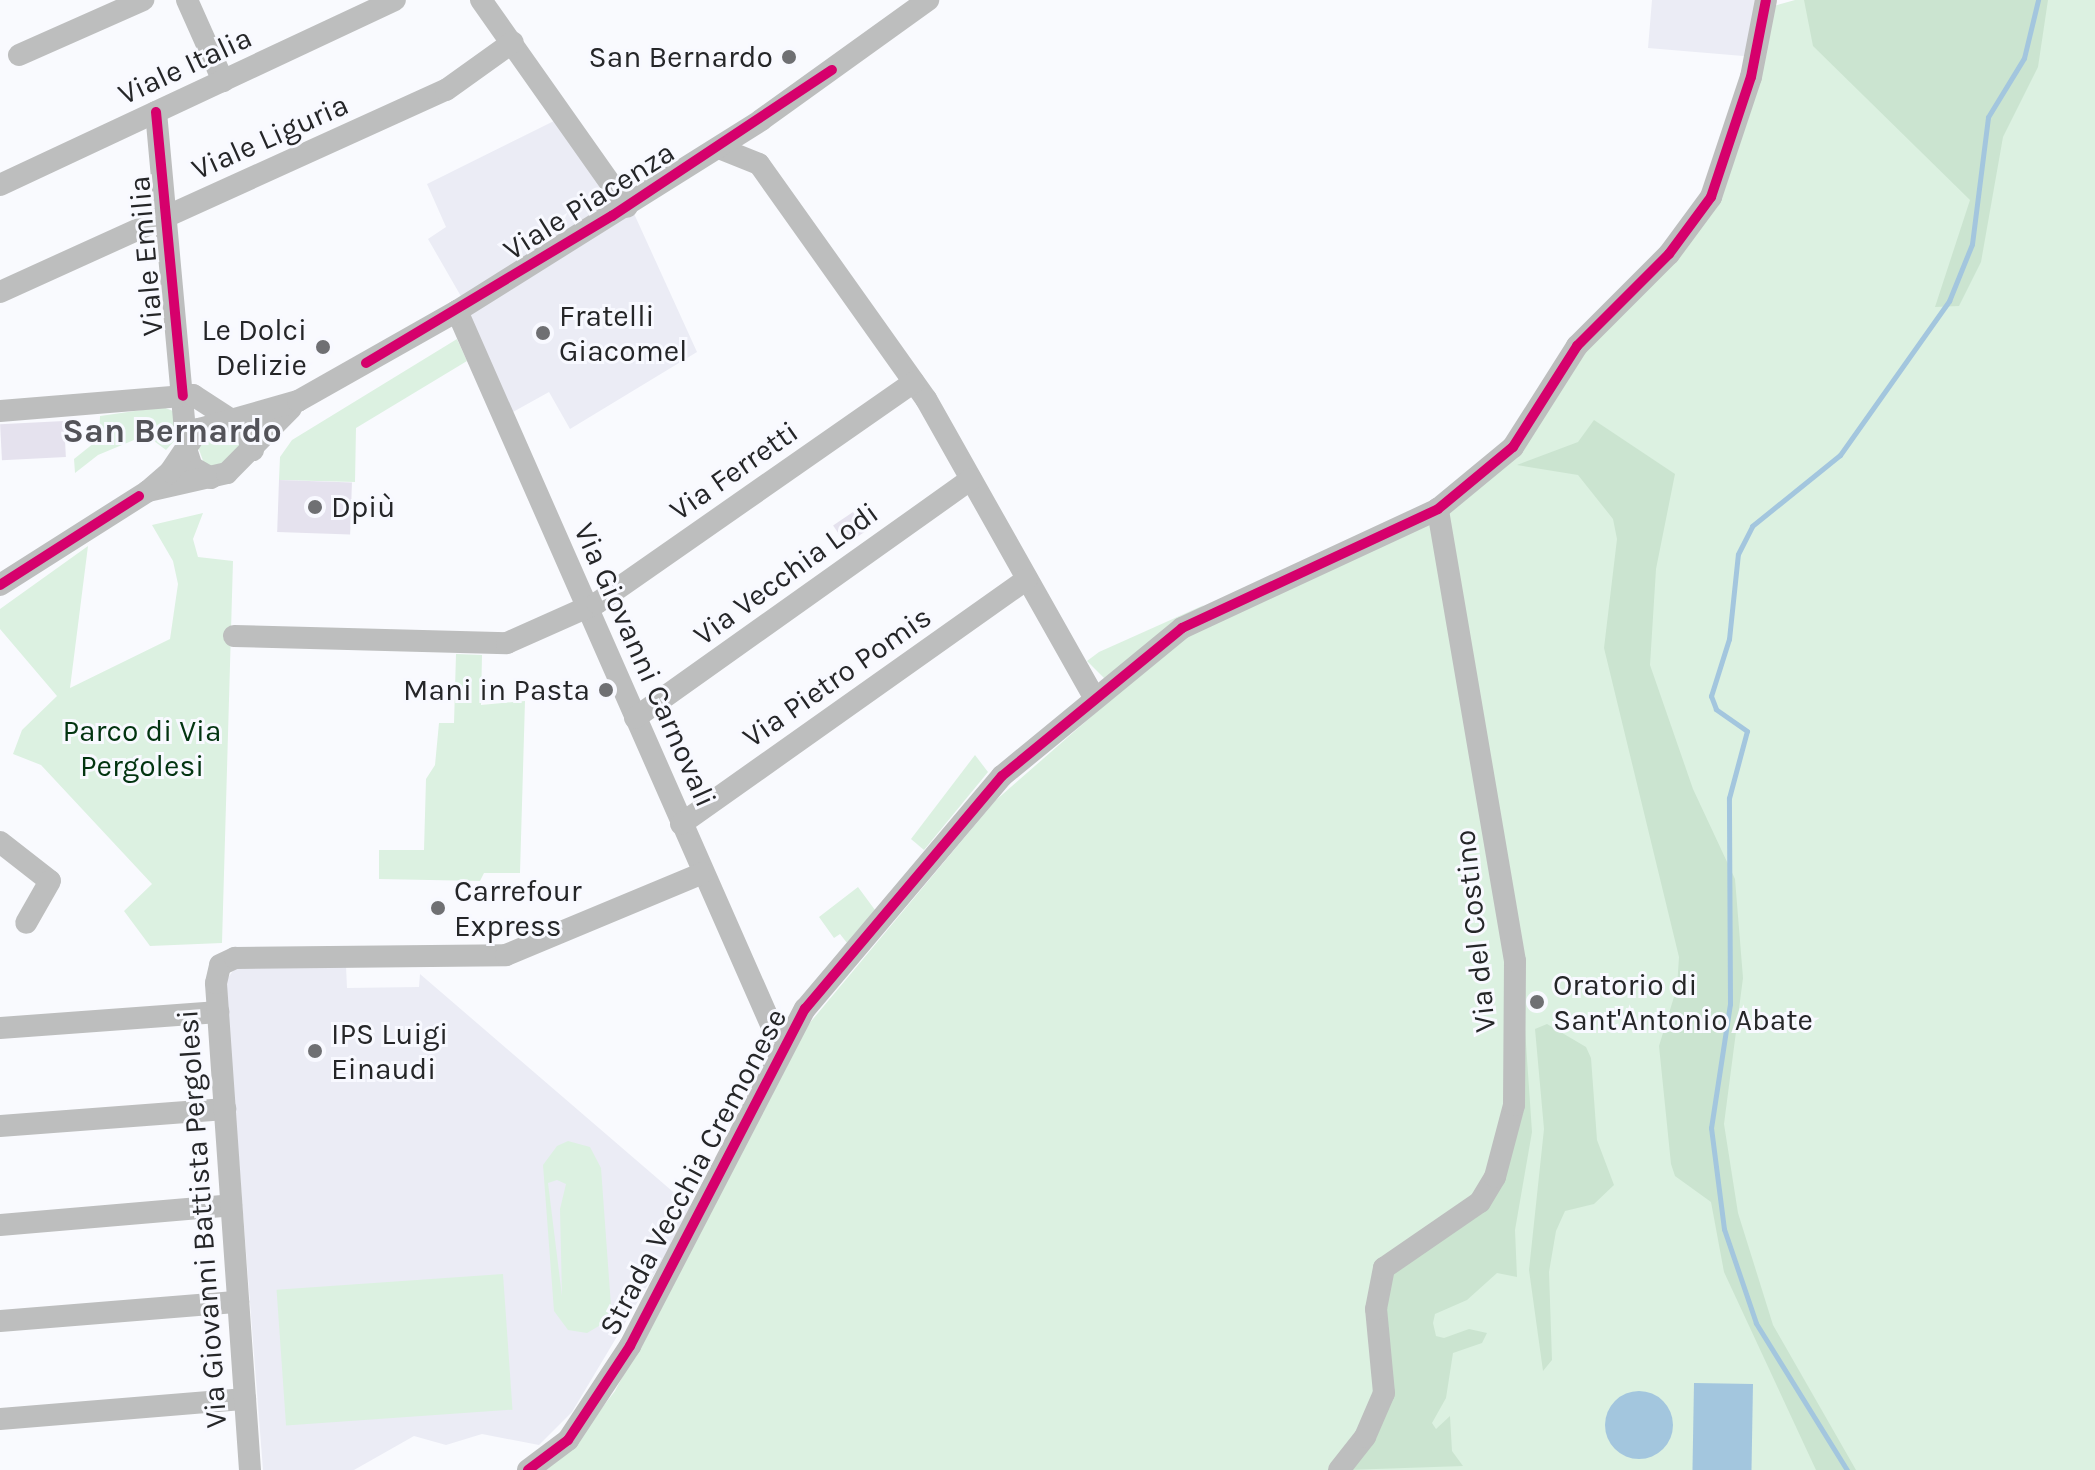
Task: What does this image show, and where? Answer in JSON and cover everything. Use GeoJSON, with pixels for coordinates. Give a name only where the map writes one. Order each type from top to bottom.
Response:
{"type":"FeatureCollection","features":[{"type":"Feature","properties":{"kind":"street"},"geometry":{"type":"LineString","coordinates":[[19,55],[143,0]]}},
{"type":"Feature","properties":{"kind":"street"},"geometry":{"type":"LineString","coordinates":[[187,0],[223,81]]}},
{"type":"Feature","properties":{"kind":"street","name":"Viale Italia"},"geometry":{"type":"LineString","coordinates":[[0,185],[395,0]]}},
{"type":"Feature","properties":{"kind":"street"},"geometry":{"type":"LineString","coordinates":[[481,0],[627,207]]}},
{"type":"Feature","properties":{"kind":"street","name":"Viale Piacenza"},"geometry":{"type":"LineString","coordinates":[[230,418],[298,401],[457,311],[719,148],[928,0]]}},
{"type":"Feature","properties":{"kind":"street","name":"Strada Vecchia Cremonese"},"geometry":{"type":"LineString","coordinates":[[528,1470],[568,1440],[630,1346],[786,1038],[1002,776],[1199,618],[1438,509],[1513,447],[1577,346],[1692,227],[1723,167],[1766,0]]}},
{"type":"Feature","properties":{"kind":"street","name":"Viale Liguria"},"geometry":{"type":"LineString","coordinates":[[0,292],[446,90],[513,42]]}},
{"type":"Feature","properties":{"kind":"street","name":"Viale Emilia"},"geometry":{"type":"LineString","coordinates":[[156,112],[189,440]]}},
{"type":"Feature","properties":{"kind":"street"},"geometry":{"type":"LineString","coordinates":[[759,164],[761,120]]}},
{"type":"Feature","properties":{"kind":"street"},"geometry":{"type":"LineString","coordinates":[[719,148],[759,164],[914,382],[1095,699]]}},
{"type":"Feature","properties":{"kind":"street","name":"Via Giovanni Carnovali"},"geometry":{"type":"LineString","coordinates":[[457,311],[772,1027],[786,1038]]}},
{"type":"Feature","properties":{"kind":"street","name":"Via Ferretti"},"geometry":{"type":"LineString","coordinates":[[234,636],[507,643],[587,608],[914,382]]}},
{"type":"Feature","properties":{"kind":"street"},"geometry":{"type":"LineString","coordinates":[[0,411],[183,396],[230,418],[249,434],[253,450],[211,478],[148,491]]}},
{"type":"Feature","properties":{"kind":"street","name":"Viale Piacenza"},"geometry":{"type":"LineString","coordinates":[[253,450],[298,401]]}},
{"type":"Feature","properties":{"kind":"street"},"geometry":{"type":"LineString","coordinates":[[0,585],[148,491],[170,472],[189,440],[207,424],[230,418]]}},
{"type":"Feature","properties":{"kind":"street"},"geometry":{"type":"LineString","coordinates":[[189,440],[192,467],[211,478]]}},
{"type":"Feature","properties":{"kind":"street","name":"Via Vecchia Lodi"},"geometry":{"type":"LineString","coordinates":[[635,718],[971,479]]}},
{"type":"Feature","properties":{"kind":"street","name":"Via del Costino"},"geometry":{"type":"LineString","coordinates":[[1339,1470],[1365,1437],[1384,1393],[1376,1309],[1384,1268],[1480,1202],[1495,1177],[1514,1105],[1515,961],[1438,509]]}},
{"type":"Feature","properties":{"kind":"street","name":"Via Pietro Pomis"},"geometry":{"type":"LineString","coordinates":[[681,824],[1027,579]]}},
{"type":"Feature","properties":{"kind":"street"},"geometry":{"type":"LineString","coordinates":[[0,842],[50,881],[26,923]]}},
{"type":"Feature","properties":{"kind":"street","name":"Via Giovanni Battista Pergolesi"},"geometry":{"type":"LineString","coordinates":[[250,1470],[218,1012],[220,965],[235,958],[506,955],[703,873]]}},
{"type":"Feature","properties":{"kind":"street"},"geometry":{"type":"LineString","coordinates":[[0,1028],[218,1012]]}},
{"type":"Feature","properties":{"kind":"street"},"geometry":{"type":"LineString","coordinates":[[0,1126],[225,1109]]}},
{"type":"Feature","properties":{"kind":"street"},"geometry":{"type":"LineString","coordinates":[[0,1225],[231,1205]]}},
{"type":"Feature","properties":{"kind":"street"},"geometry":{"type":"LineString","coordinates":[[0,1321],[238,1302]]}},
{"type":"Feature","properties":{"kind":"street"},"geometry":{"type":"LineString","coordinates":[[0,1419],[245,1399]]}},
{"type":"Feature","properties":{"kind":"shaded area"},"geometry":{"type":"Polygon","coordinates":[[[1652,0],[1765,0],[1755,57],[1648,48],[1652,0]]]}},
{"type":"Feature","properties":{"kind":"shaded area"},"geometry":{"type":"Polygon","coordinates":[[[556,120],[631,207],[697,352],[570,429],[549,392],[504,417],[466,305],[428,239],[446,227],[427,184],[556,120]]]}},
{"type":"Feature","properties":{"kind":"shaded area"},"geometry":{"type":"Polygon","coordinates":[[[346,966],[347,988],[419,987],[420,974],[693,1209],[572,1412],[539,1445],[482,1434],[446,1445],[414,1436],[354,1470],[263,1470],[225,982],[235,968],[346,966]]]}},
{"type":"Feature","properties":{"kind":"green space"},"geometry":{"type":"Polygon","coordinates":[[[1795,0],[2095,0],[2095,1470],[544,1470],[571,1448],[615,1391],[808,1025],[995,801],[1181,638],[1474,491],[1582,355],[1694,236],[1770,7],[1795,0]]]}},
{"type":"Feature","properties":{"kind":"green space"},"geometry":{"type":"Polygon","coordinates":[[[1804,0],[2048,0],[2038,67],[2003,137],[1981,262],[1959,306],[1935,307],[1970,200],[1813,46],[1804,0]]]}},
{"type":"Feature","properties":{"kind":"green space"},"geometry":{"type":"Polygon","coordinates":[[[457,339],[467,361],[356,428],[355,482],[279,480],[280,457],[292,440],[457,339]]]}},
{"type":"Feature","properties":{"kind":"green space"},"geometry":{"type":"Polygon","coordinates":[[[163,407],[173,411],[176,439],[166,450],[146,435],[98,455],[75,473],[74,459],[99,439],[100,416],[163,407]]]}},
{"type":"Feature","properties":{"kind":"green space"},"geometry":{"type":"Polygon","coordinates":[[[1594,420],[1675,474],[1656,569],[1650,665],[1693,789],[1735,879],[1743,978],[1724,1124],[1738,1213],[1773,1325],[1856,1470],[1816,1470],[1724,1272],[1711,1202],[1675,1176],[1671,1164],[1659,1046],[1677,987],[1679,957],[1604,648],[1617,539],[1613,519],[1578,475],[1517,465],[1578,442],[1594,420]]]}},
{"type":"Feature","properties":{"kind":"green space"},"geometry":{"type":"Polygon","coordinates":[[[224,426],[242,437],[237,458],[206,469],[197,444],[224,426]]]}},
{"type":"Feature","properties":{"kind":"green space","name":"Parco di Via Pergolesi"},"geometry":{"type":"Polygon","coordinates":[[[203,513],[193,539],[198,557],[233,561],[222,943],[150,946],[124,911],[152,884],[41,765],[13,754],[22,730],[57,696],[0,629],[0,609],[88,546],[70,688],[170,639],[178,584],[173,561],[152,525],[203,513]]]}},
{"type":"Feature","properties":{"kind":"green space"},"geometry":{"type":"Polygon","coordinates":[[[1204,605],[1105,679],[1087,661],[1099,652],[1204,605]]]}},
{"type":"Feature","properties":{"kind":"green space"},"geometry":{"type":"Polygon","coordinates":[[[456,654],[482,655],[481,705],[525,701],[520,873],[484,873],[480,881],[379,879],[379,850],[424,850],[426,779],[435,765],[439,723],[454,723],[456,654]]]}},
{"type":"Feature","properties":{"kind":"green space"},"geometry":{"type":"Polygon","coordinates":[[[975,755],[988,772],[924,850],[911,839],[975,755]]]}},
{"type":"Feature","properties":{"kind":"green space"},"geometry":{"type":"Polygon","coordinates":[[[858,887],[875,910],[847,943],[840,934],[834,938],[819,917],[858,887]]]}},
{"type":"Feature","properties":{"kind":"green space"},"geometry":{"type":"Polygon","coordinates":[[[1547,1024],[1586,1047],[1591,1058],[1597,1140],[1614,1185],[1594,1204],[1565,1211],[1556,1231],[1549,1272],[1552,1360],[1543,1371],[1529,1270],[1544,1129],[1535,1029],[1547,1024]]]}},
{"type":"Feature","properties":{"kind":"green space"},"geometry":{"type":"Polygon","coordinates":[[[1525,1029],[1532,1132],[1515,1230],[1517,1277],[1497,1273],[1467,1300],[1435,1314],[1433,1323],[1436,1336],[1444,1338],[1469,1329],[1487,1333],[1482,1343],[1453,1353],[1446,1398],[1432,1423],[1436,1429],[1450,1416],[1452,1451],[1463,1466],[1347,1470],[1370,1440],[1390,1277],[1418,1246],[1482,1211],[1525,1029]]]}},
{"type":"Feature","properties":{"kind":"green space"},"geometry":{"type":"Polygon","coordinates":[[[568,1141],[590,1147],[601,1168],[611,1306],[604,1323],[587,1333],[568,1330],[554,1311],[543,1165],[557,1146],[568,1141]],[[557,1180],[548,1183],[562,1296],[560,1209],[566,1184],[557,1180]]]}},
{"type":"Feature","properties":{"kind":"green space"},"geometry":{"type":"Polygon","coordinates":[[[503,1274],[512,1410],[286,1426],[277,1290],[503,1274]]]}},
{"type":"Feature","properties":{"kind":"water"},"geometry":{"type":"Polygon","coordinates":[[[1694,1383],[1753,1384],[1751,1470],[1692,1470],[1694,1383]]]}},
{"type":"Feature","properties":{"kind":"water"},"geometry":{"type":"Polygon","coordinates":[[[1639,1391],[1663,1401],[1673,1425],[1663,1449],[1639,1459],[1615,1449],[1605,1425],[1615,1401],[1639,1391]]]}},
{"type":"Feature","properties":{"kind":"building"},"geometry":{"type":"Polygon","coordinates":[[[64,421],[66,457],[2,460],[0,424],[64,421]]]}},
{"type":"Feature","properties":{"kind":"building","name":"Dpiù"},"geometry":{"type":"Polygon","coordinates":[[[279,480],[352,483],[350,535],[277,532],[279,480]]]}},
{"type":"Feature","properties":{"kind":"building"},"geometry":{"type":"Polygon","coordinates":[[[853,512],[866,531],[846,544],[833,525],[853,512]]]}},
{"type":"Feature","properties":{"kind":"waterway"},"geometry":{"type":"LineString","coordinates":[[1847,1470],[1756,1323],[1724,1229],[1711,1128],[1730,1004],[1729,798],[1747,731],[1716,709],[1711,696],[1729,639],[1738,554],[1752,526],[1840,455],[1949,301],[1972,244],[1988,117],[2024,58],[2038,0]]}},
{"type":"Feature","properties":{"kind":"cycle path"},"geometry":{"type":"LineString","coordinates":[[528,1470],[568,1440],[630,1346],[805,1009],[1002,776],[1182,628],[1438,509],[1513,447],[1577,346],[1669,254],[1711,197],[1751,77],[1766,0]]}},
{"type":"Feature","properties":{"kind":"cycle path"},"geometry":{"type":"LineString","coordinates":[[366,363],[612,216],[832,70]]}},
{"type":"Feature","properties":{"kind":"cycle path"},"geometry":{"type":"LineString","coordinates":[[156,112],[183,396]]}},
{"type":"Feature","properties":{"kind":"cycle path"},"geometry":{"type":"LineString","coordinates":[[0,585],[139,496]]}},
{"type":"Feature","properties":{"kind":"place","name":"San Bernardo"},"geometry":{"type":"Point","coordinates":[789,57]}},
{"type":"Feature","properties":{"kind":"place","name":"Fratelli Giacomel"},"geometry":{"type":"Point","coordinates":[543,333]}},
{"type":"Feature","properties":{"kind":"place","name":"Le Dolci Delizie"},"geometry":{"type":"Point","coordinates":[323,347]}},
{"type":"Feature","properties":{"kind":"place","name":"Dpiù"},"geometry":{"type":"Point","coordinates":[315,507]}},
{"type":"Feature","properties":{"kind":"place","name":"Mani in Pasta"},"geometry":{"type":"Point","coordinates":[606,690]}},
{"type":"Feature","properties":{"kind":"place","name":"Carrefour Express"},"geometry":{"type":"Point","coordinates":[438,908]}},
{"type":"Feature","properties":{"kind":"place","name":"Oratorio di Sant'Antonio Abate"},"geometry":{"type":"Point","coordinates":[1537,1002]}},
{"type":"Feature","properties":{"kind":"place","name":"IPS Luigi Einaudi"},"geometry":{"type":"Point","coordinates":[315,1051]}},
{"type":"Feature","properties":{"kind":"district","name":"San Bernardo"},"geometry":{"type":"Point","coordinates":[172,432]}}]}
